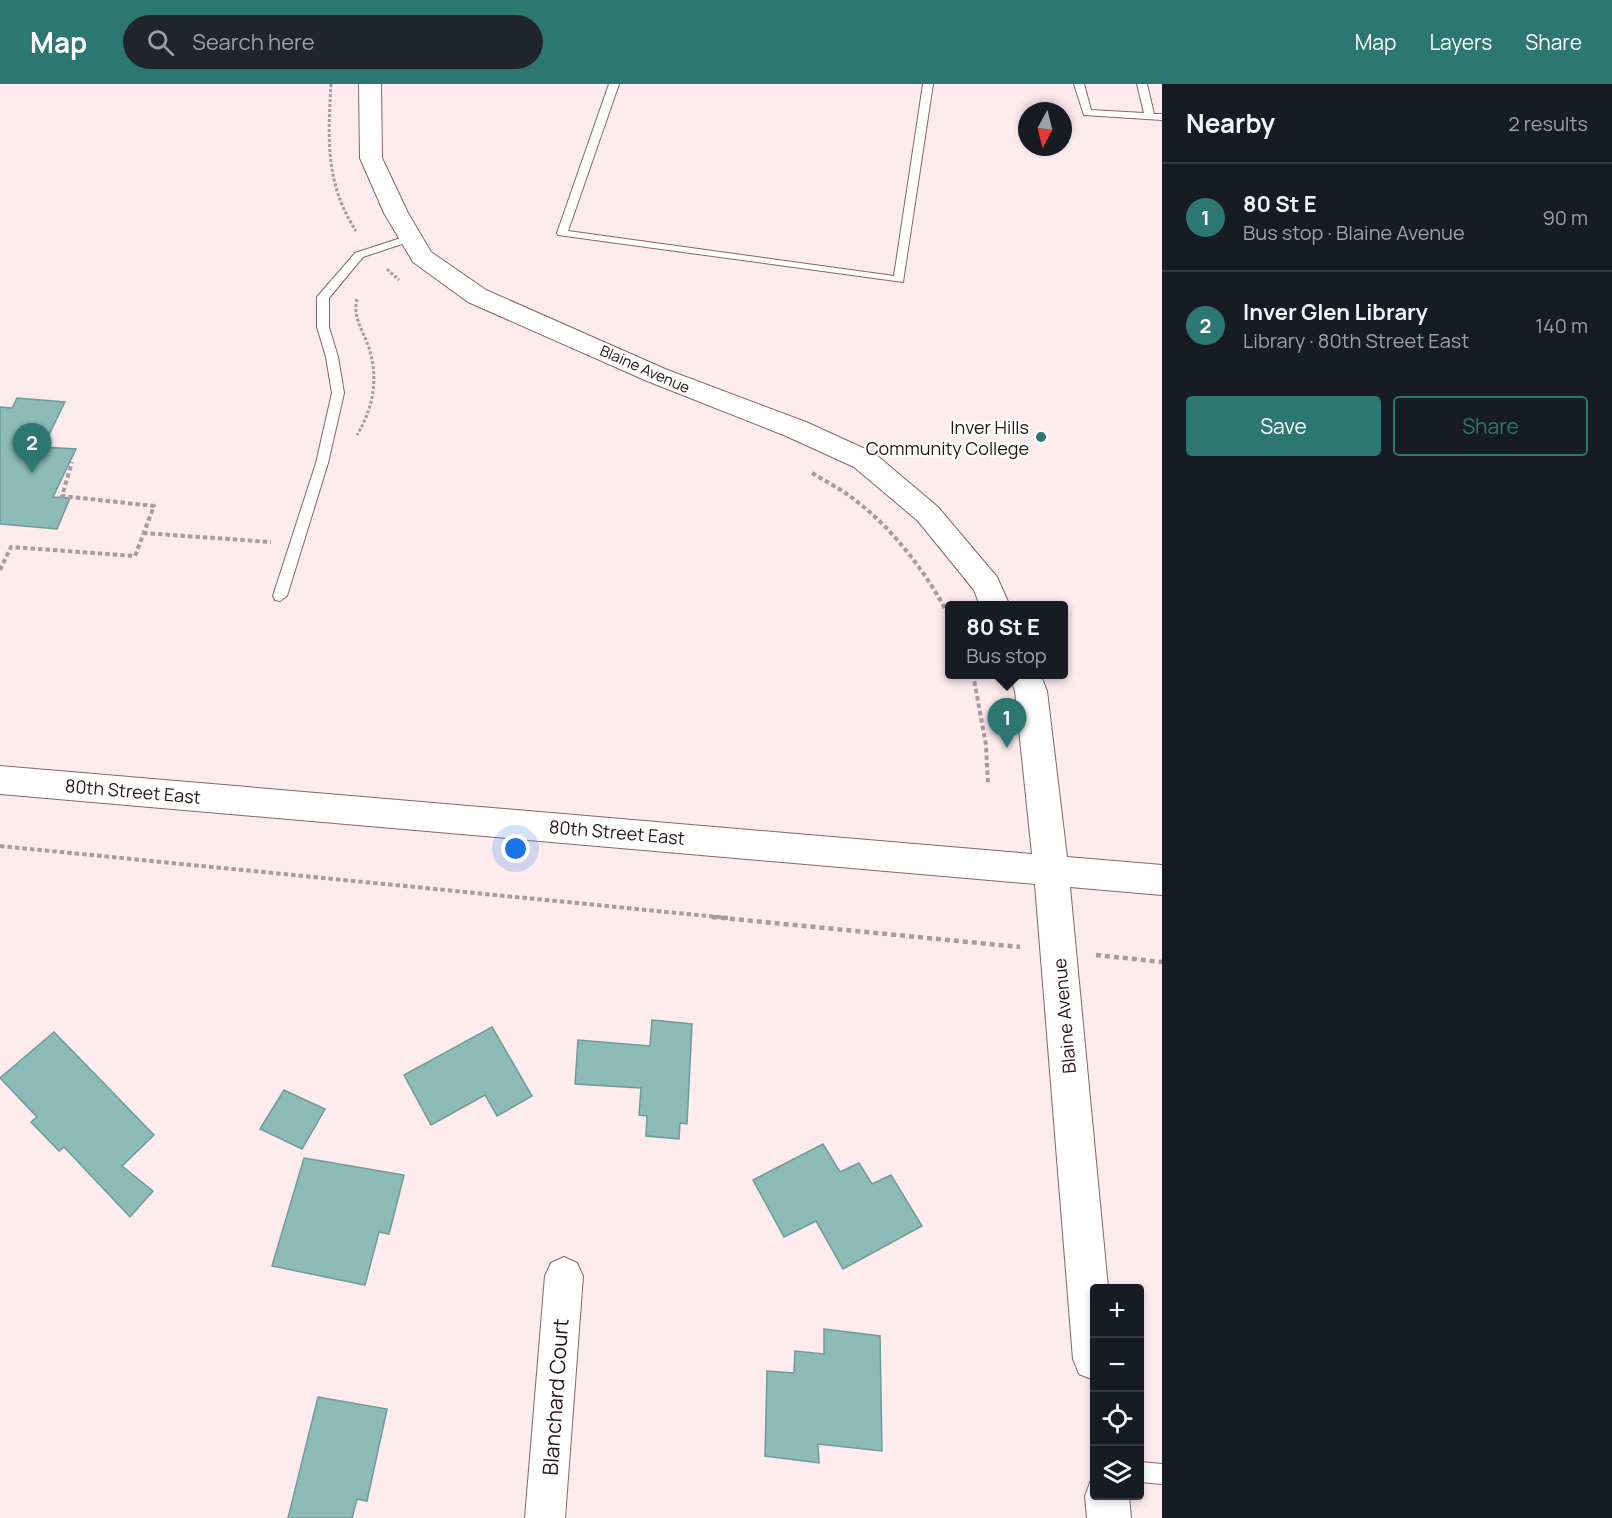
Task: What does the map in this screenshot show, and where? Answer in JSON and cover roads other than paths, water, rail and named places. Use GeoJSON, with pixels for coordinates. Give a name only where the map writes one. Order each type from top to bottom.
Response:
{"type":"FeatureCollection","features":[{"type":"Feature","properties":{"kind":"street","name":"Blaine Avenue"},"geometry":{"type":"LineString","coordinates":[[370,84],[371,158],[396,213],[422,257],[477,296],[656,375],[796,429],[864,460],[928,514],[987,585],[993,601]]}},
{"type":"Feature","properties":{"kind":"street","name":"Blaine Avenue"},"geometry":{"type":"LineString","coordinates":[[1026,679],[1031,691],[1051,869],[1093,1338]]}},
{"type":"Feature","properties":{"kind":"street","name":"80th Street East"},"geometry":{"type":"LineString","coordinates":[[0,780],[1162,879]]}},
{"type":"Feature","properties":{"kind":"street","name":"Blanchard Court"},"geometry":{"type":"LineString","coordinates":[[545,1518],[564,1276]]}},
{"type":"Feature","properties":{"kind":"street"},"geometry":{"type":"LineString","coordinates":[[1107,1500],[1109,1518]]}},
{"type":"Feature","properties":{"kind":"lane"},"geometry":{"type":"LineString","coordinates":[[614,84],[562,233],[899,280],[928,84]]}},
{"type":"Feature","properties":{"kind":"lane"},"geometry":{"type":"LineString","coordinates":[[1079,84],[1087,113],[1162,117]]}},
{"type":"Feature","properties":{"kind":"lane"},"geometry":{"type":"LineString","coordinates":[[1142,84],[1150,117]]}},
{"type":"Feature","properties":{"kind":"lane"},"geometry":{"type":"LineString","coordinates":[[280,596],[321,463],[338,393],[332,357],[323,327],[324,297],[359,255],[410,238]]}},
{"type":"Feature","properties":{"kind":"lane"},"geometry":{"type":"LineString","coordinates":[[1144,1472],[1162,1474]]}},
{"type":"Feature","properties":{"kind":"place","name":"Inver Hills Community College"},"geometry":{"type":"Point","coordinates":[1041,437]}},
{"type":"Feature","properties":{"kind":"place","name":"Inver Glen Library"},"geometry":{"type":"Point","coordinates":[32,473]}},
{"type":"Feature","properties":{"kind":"place","name":"80 St E"},"geometry":{"type":"Point","coordinates":[1007,748]}}]}
